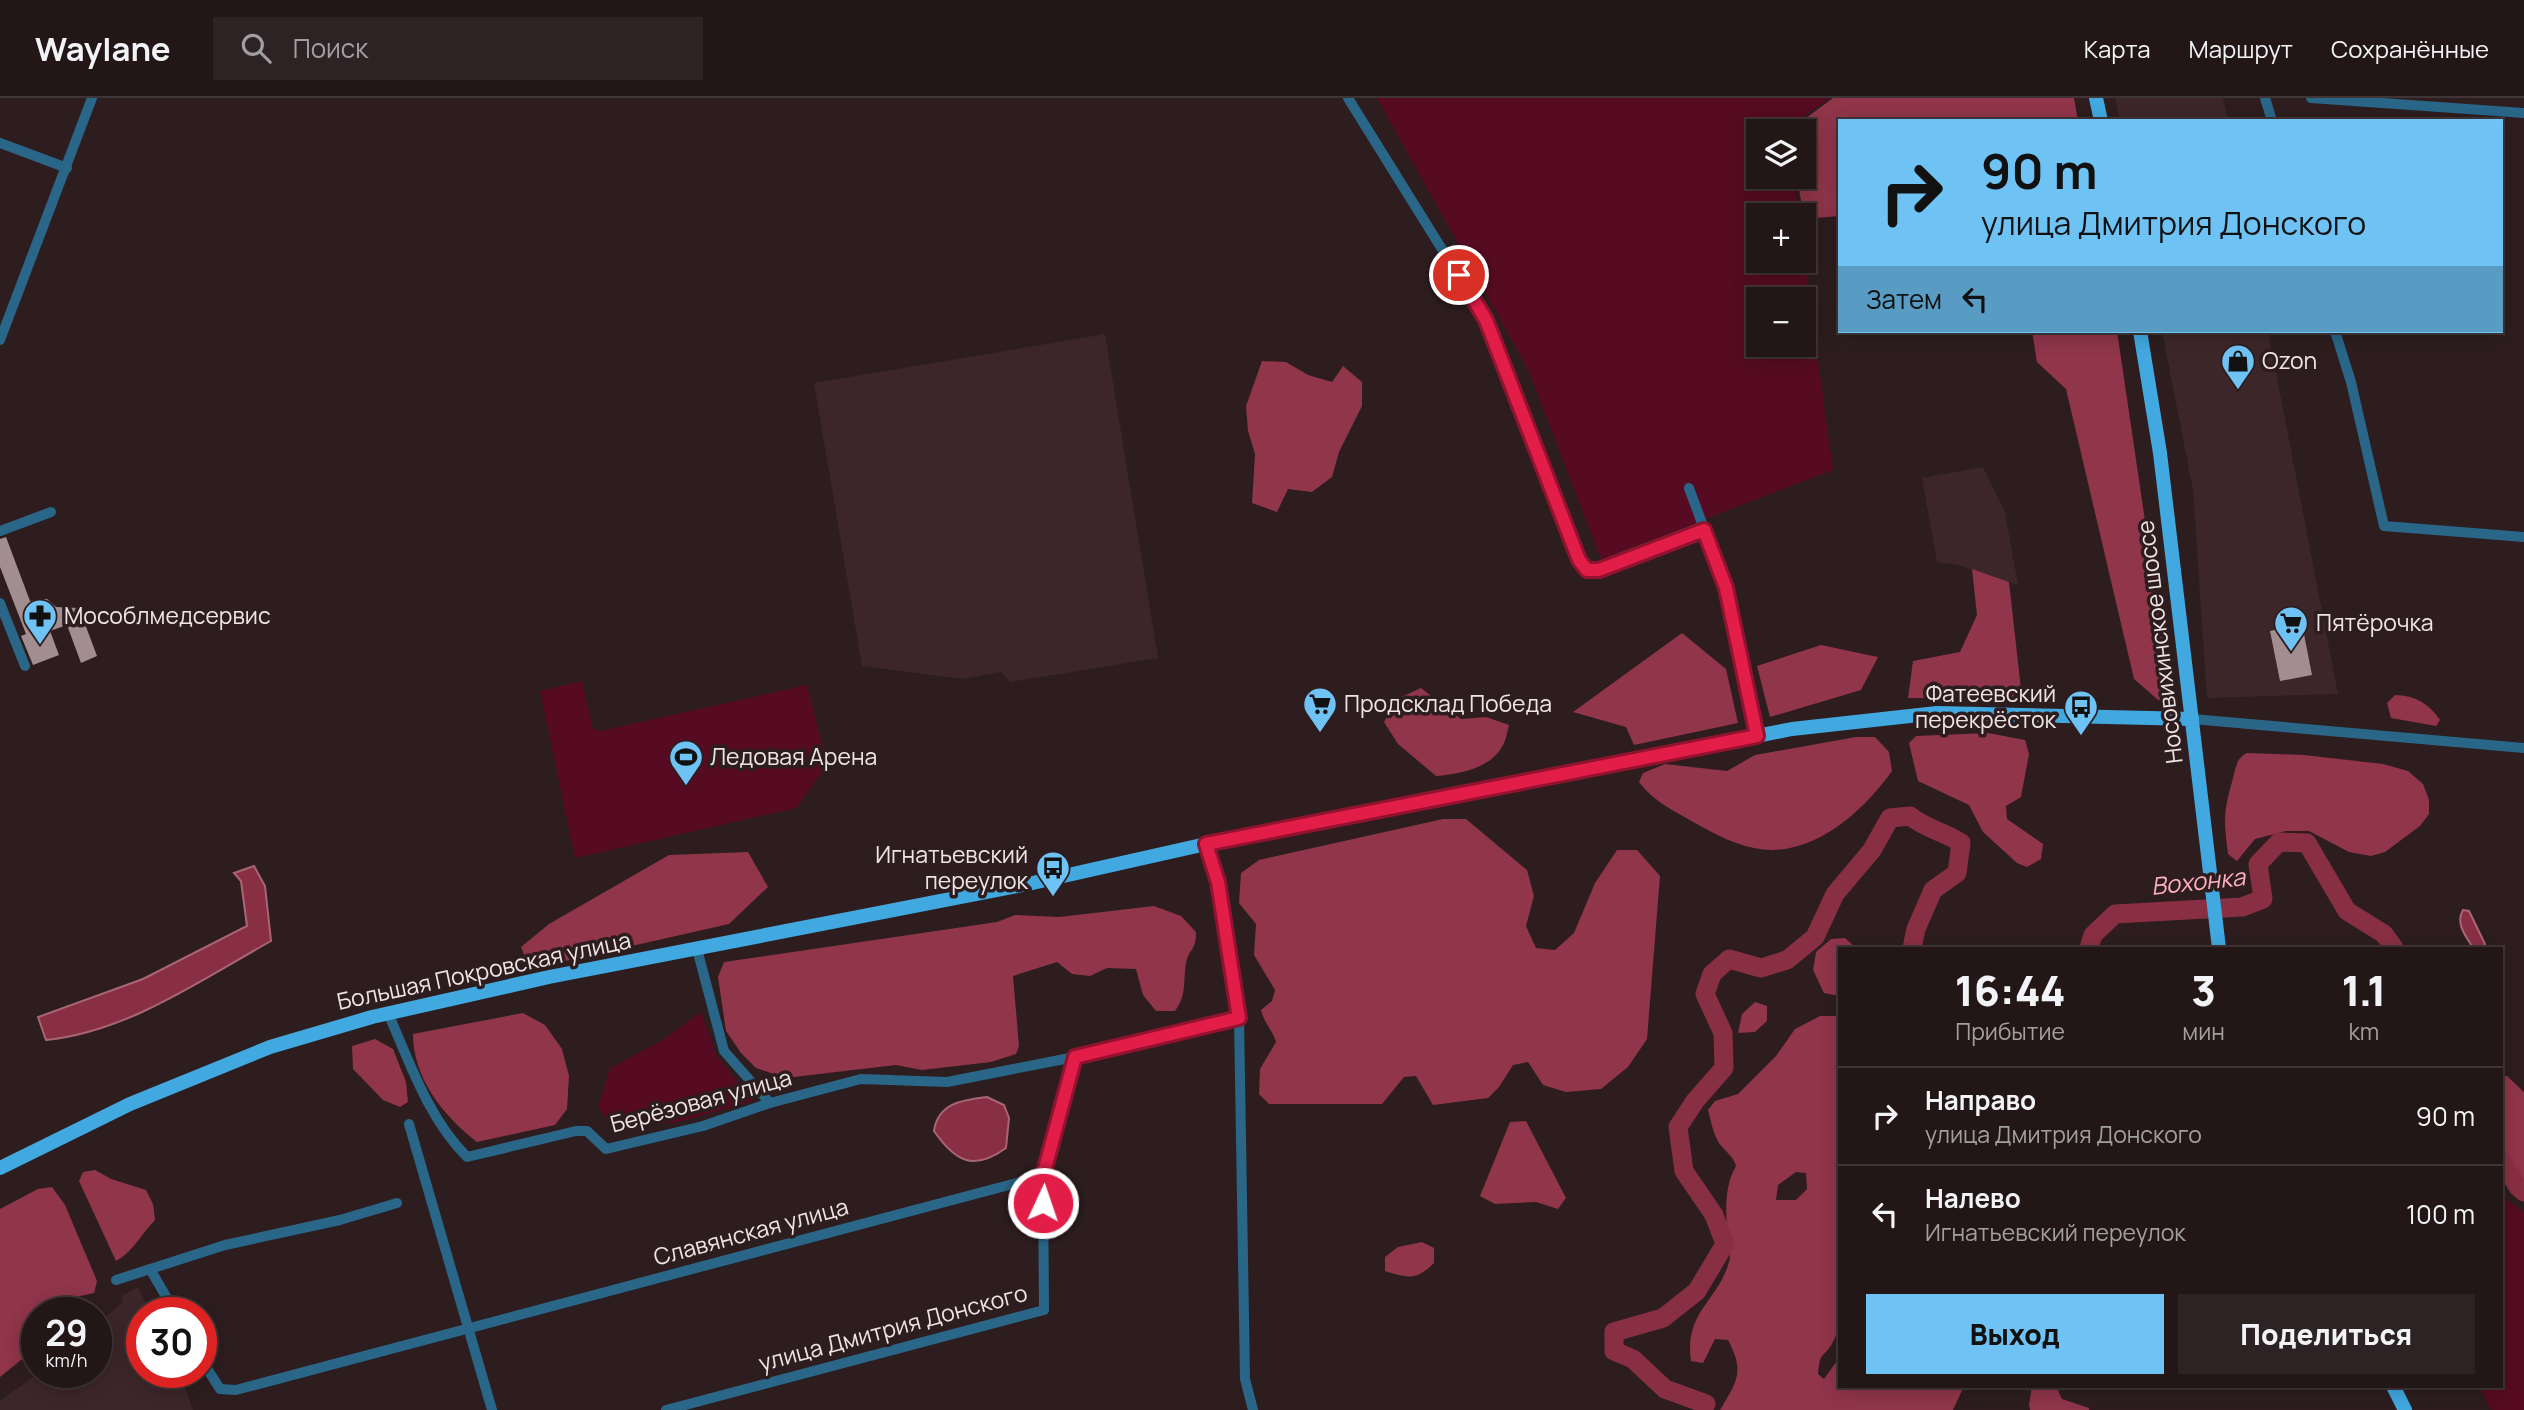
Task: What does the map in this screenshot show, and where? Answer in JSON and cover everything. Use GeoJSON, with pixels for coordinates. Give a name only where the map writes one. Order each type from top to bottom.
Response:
{"type":"FeatureCollection","features":[{"type":"Feature","properties":{"kind":"main road"},"geometry":{"type":"LineString","coordinates":[[2096,98],[2101,119]]}},
{"type":"Feature","properties":{"kind":"main road","name":"Носовихинское шоссе"},"geometry":{"type":"LineString","coordinates":[[2140,333],[2160,453],[2208,873],[2219,944]]}},
{"type":"Feature","properties":{"kind":"main road","name":"Большая Покровская улица"},"geometry":{"type":"LineString","coordinates":[[0,1168],[187,1078],[270,1046],[388,1013],[1206,844],[1757,736],[1842,722],[1937,713],[2192,719]]}},
{"type":"Feature","properties":{"kind":"main road"},"geometry":{"type":"LineString","coordinates":[[2394,1388],[2405,1410]]}},
{"type":"Feature","properties":{"kind":"street"},"geometry":{"type":"LineString","coordinates":[[0,340],[93,98]]}},
{"type":"Feature","properties":{"kind":"street"},"geometry":{"type":"LineString","coordinates":[[1348,98],[1486,320],[1579,560],[1587,570],[1599,570],[1704,530]]}},
{"type":"Feature","properties":{"kind":"street"},"geometry":{"type":"LineString","coordinates":[[2265,98],[2271,119]]}},
{"type":"Feature","properties":{"kind":"street"},"geometry":{"type":"LineString","coordinates":[[2311,98],[2524,113]]}},
{"type":"Feature","properties":{"kind":"street"},"geometry":{"type":"LineString","coordinates":[[0,143],[67,169]]}},
{"type":"Feature","properties":{"kind":"street"},"geometry":{"type":"LineString","coordinates":[[2337,333],[2351,382],[2384,526],[2524,537]]}},
{"type":"Feature","properties":{"kind":"street"},"geometry":{"type":"LineString","coordinates":[[1689,488],[1726,588],[1757,736]]}},
{"type":"Feature","properties":{"kind":"street"},"geometry":{"type":"LineString","coordinates":[[0,531],[51,512]]}},
{"type":"Feature","properties":{"kind":"street"},"geometry":{"type":"LineString","coordinates":[[0,603],[25,666]]}},
{"type":"Feature","properties":{"kind":"street"},"geometry":{"type":"LineString","coordinates":[[2192,719],[2524,748]]}},
{"type":"Feature","properties":{"kind":"street"},"geometry":{"type":"LineString","coordinates":[[1206,844],[1218,882],[1239,1018],[1245,1378],[1253,1410]]}},
{"type":"Feature","properties":{"kind":"street"},"geometry":{"type":"LineString","coordinates":[[697,949],[724,1051],[770,1103]]}},
{"type":"Feature","properties":{"kind":"street","name":"Берёзовая улица"},"geometry":{"type":"LineString","coordinates":[[388,1013],[427,1102],[446,1132],[467,1157],[576,1131],[587,1131],[606,1149],[703,1126],[770,1103],[861,1079],[947,1082],[1075,1057]]}},
{"type":"Feature","properties":{"kind":"street"},"geometry":{"type":"LineString","coordinates":[[1075,1057],[1239,1018]]}},
{"type":"Feature","properties":{"kind":"street","name":"улица Дмитрия Донского"},"geometry":{"type":"LineString","coordinates":[[666,1410],[1044,1310],[1043,1176],[1075,1057]]}},
{"type":"Feature","properties":{"kind":"street"},"geometry":{"type":"LineString","coordinates":[[409,1124],[492,1410]]}},
{"type":"Feature","properties":{"kind":"street","name":"Славянская улица"},"geometry":{"type":"LineString","coordinates":[[217,1386],[229,1391],[1043,1176]]}},
{"type":"Feature","properties":{"kind":"street"},"geometry":{"type":"LineString","coordinates":[[116,1280],[225,1245],[340,1220],[397,1203]]}},
{"type":"Feature","properties":{"kind":"street"},"geometry":{"type":"LineString","coordinates":[[149,1269],[165,1297]]}},
{"type":"Feature","properties":{"kind":"shaded area"},"geometry":{"type":"Polygon","coordinates":[[[1377,98],[1830,98],[1800,119],[1746,119],[1746,189],[1795,189],[1797,203],[1746,203],[1746,273],[1806,273],[1808,287],[1746,287],[1746,357],[1816,357],[1816,345],[1833,470],[1601,559],[1528,369],[1377,98]]]}},
{"type":"Feature","properties":{"kind":"shaded area"},"geometry":{"type":"Polygon","coordinates":[[[1833,98],[2074,98],[2078,119],[1838,119],[1838,216],[1816,218],[1816,203],[1801,203],[1799,189],[1816,189],[1816,119],[1805,119],[1833,98]]]}},
{"type":"Feature","properties":{"kind":"shaded area"},"geometry":{"type":"Polygon","coordinates":[[[2115,98],[2223,98],[2228,119],[2120,119],[2115,98]]]}},
{"type":"Feature","properties":{"kind":"shaded area"},"geometry":{"type":"Polygon","coordinates":[[[2032,333],[2117,333],[2170,690],[2164,705],[2134,679],[2066,389],[2037,362],[2032,333]]]}},
{"type":"Feature","properties":{"kind":"shaded area"},"geometry":{"type":"Polygon","coordinates":[[[2162,333],[2268,333],[2338,694],[2207,698],[2193,490],[2162,333]]]}},
{"type":"Feature","properties":{"kind":"shaded area"},"geometry":{"type":"Polygon","coordinates":[[[1105,334],[1158,658],[1010,682],[1001,672],[962,679],[862,666],[814,383],[1105,334]]]}},
{"type":"Feature","properties":{"kind":"shaded area"},"geometry":{"type":"Polygon","coordinates":[[[1262,361],[1286,362],[1308,375],[1332,382],[1343,366],[1362,382],[1362,406],[1339,452],[1332,477],[1312,492],[1288,489],[1277,512],[1252,503],[1255,454],[1248,431],[1246,406],[1262,361]]]}},
{"type":"Feature","properties":{"kind":"shaded area"},"geometry":{"type":"Polygon","coordinates":[[[1983,467],[2005,512],[2018,585],[1958,565],[1937,562],[1922,478],[1983,467]]]}},
{"type":"Feature","properties":{"kind":"shaded area"},"geometry":{"type":"Polygon","coordinates":[[[1972,569],[2009,582],[2022,698],[1908,698],[1913,661],[1960,652],[1977,615],[1972,569]]]}},
{"type":"Feature","properties":{"kind":"shaded area"},"geometry":{"type":"Polygon","coordinates":[[[1682,633],[1726,669],[1738,723],[1634,745],[1626,727],[1573,712],[1682,633]]]}},
{"type":"Feature","properties":{"kind":"shaded area"},"geometry":{"type":"Polygon","coordinates":[[[1821,645],[1878,657],[1861,690],[1770,717],[1757,666],[1821,645]]]}},
{"type":"Feature","properties":{"kind":"shaded area","name":"Ледовая Арена"},"geometry":{"type":"Polygon","coordinates":[[[582,681],[593,729],[600,731],[807,685],[827,765],[796,808],[575,858],[540,691],[582,681]]]}},
{"type":"Feature","properties":{"kind":"shaded area"},"geometry":{"type":"Polygon","coordinates":[[[1421,688],[1461,719],[1486,717],[1509,725],[1502,747],[1489,761],[1473,769],[1436,776],[1398,744],[1384,722],[1397,699],[1421,688]]]}},
{"type":"Feature","properties":{"kind":"shaded area"},"geometry":{"type":"Polygon","coordinates":[[[2395,695],[2421,702],[2440,720],[2436,726],[2391,718],[2387,703],[2395,695]]]}},
{"type":"Feature","properties":{"kind":"shaded area"},"geometry":{"type":"Polygon","coordinates":[[[1988,733],[2025,740],[2029,754],[2021,797],[2006,806],[2007,819],[2043,844],[2041,859],[2027,867],[2017,863],[1983,832],[1969,805],[1918,781],[1909,743],[1916,736],[1988,733]]]}},
{"type":"Feature","properties":{"kind":"shaded area"},"geometry":{"type":"Polygon","coordinates":[[[1856,737],[1875,737],[1889,752],[1892,771],[1850,817],[1833,830],[1795,847],[1775,850],[1754,848],[1731,841],[1665,806],[1639,782],[1643,773],[1665,764],[1727,771],[1755,755],[1856,737]]]}},
{"type":"Feature","properties":{"kind":"shaded area"},"geometry":{"type":"Polygon","coordinates":[[[2247,753],[2304,755],[2383,764],[2408,771],[2423,784],[2429,800],[2429,814],[2420,826],[2385,852],[2371,856],[2349,852],[2309,831],[2286,831],[2255,839],[2237,861],[2228,854],[2226,810],[2236,765],[2247,753]]]}},
{"type":"Feature","properties":{"kind":"shaded area"},"geometry":{"type":"Polygon","coordinates":[[[1443,819],[1466,819],[1527,870],[1534,896],[1526,926],[1536,948],[1555,950],[1574,933],[1595,883],[1617,850],[1637,850],[1660,876],[1647,1039],[1628,1067],[1601,1089],[1566,1092],[1543,1085],[1528,1062],[1513,1065],[1499,1087],[1488,1098],[1433,1105],[1416,1076],[1404,1077],[1382,1104],[1269,1104],[1259,1094],[1260,1069],[1276,1042],[1261,1010],[1272,1001],[1275,990],[1254,955],[1256,924],[1239,903],[1241,873],[1259,860],[1443,819]]]}},
{"type":"Feature","properties":{"kind":"shaded area"},"geometry":{"type":"Polygon","coordinates":[[[748,852],[768,887],[729,924],[530,969],[521,947],[549,924],[669,855],[748,852]]]}},
{"type":"Feature","properties":{"kind":"shaded area"},"geometry":{"type":"Polygon","coordinates":[[[254,866],[265,886],[271,941],[163,1002],[134,1015],[105,1027],[46,1040],[38,1017],[143,979],[247,926],[241,881],[234,873],[254,866]]]}},
{"type":"Feature","properties":{"kind":"shaded area"},"geometry":{"type":"Polygon","coordinates":[[[1154,906],[1181,916],[1196,932],[1195,943],[1186,963],[1183,994],[1175,1011],[1156,1011],[1143,995],[1136,969],[1107,968],[1090,976],[1072,974],[1057,962],[1013,976],[1019,1046],[1016,1054],[991,1062],[922,1070],[896,1065],[785,1078],[756,1068],[741,1053],[726,1031],[718,977],[724,962],[997,922],[1015,915],[1059,917],[1154,906]]]}},
{"type":"Feature","properties":{"kind":"shaded area"},"geometry":{"type":"Polygon","coordinates":[[[2463,910],[2469,911],[2485,944],[2484,947],[2472,947],[2461,925],[2463,910]]]}},
{"type":"Feature","properties":{"kind":"shaded area"},"geometry":{"type":"Polygon","coordinates":[[[1845,938],[1855,947],[1838,947],[1838,996],[1824,993],[1813,970],[1816,952],[1831,939],[1845,938]]]}},
{"type":"Feature","properties":{"kind":"shaded area"},"geometry":{"type":"Polygon","coordinates":[[[1755,1002],[1767,1006],[1767,1021],[1755,1032],[1738,1033],[1742,1014],[1755,1002]]]}},
{"type":"Feature","properties":{"kind":"shaded area"},"geometry":{"type":"Polygon","coordinates":[[[701,1012],[716,1055],[753,1101],[675,1123],[611,1124],[598,1107],[610,1068],[661,1041],[701,1012]]]}},
{"type":"Feature","properties":{"kind":"shaded area"},"geometry":{"type":"Polygon","coordinates":[[[523,1013],[545,1025],[562,1049],[569,1076],[567,1109],[555,1125],[477,1142],[464,1132],[432,1095],[418,1066],[413,1034],[523,1013]]]}},
{"type":"Feature","properties":{"kind":"shaded area"},"geometry":{"type":"Polygon","coordinates":[[[1820,1016],[1838,1016],[1838,1318],[1836,1336],[1821,1359],[1818,1374],[1824,1379],[1838,1359],[1838,1388],[1963,1388],[1953,1410],[1720,1410],[1737,1376],[1736,1360],[1728,1340],[1715,1339],[1703,1363],[1691,1361],[1692,1330],[1730,1260],[1726,1202],[1729,1183],[1736,1166],[1717,1139],[1708,1110],[1715,1101],[1738,1094],[1776,1056],[1795,1029],[1820,1016]],[[1796,1172],[1778,1185],[1776,1200],[1796,1200],[1807,1189],[1806,1173],[1796,1172]]]}},
{"type":"Feature","properties":{"kind":"shaded area"},"geometry":{"type":"Polygon","coordinates":[[[375,1039],[393,1049],[406,1082],[408,1102],[400,1107],[383,1100],[353,1069],[352,1046],[375,1039]]]}},
{"type":"Feature","properties":{"kind":"shaded area"},"geometry":{"type":"Polygon","coordinates":[[[2503,1076],[2507,1076],[2524,1092],[2524,1181],[2503,1150],[2503,1076]]]}},
{"type":"Feature","properties":{"kind":"shaded area"},"geometry":{"type":"Polygon","coordinates":[[[987,1097],[1004,1105],[1009,1118],[1006,1148],[984,1160],[965,1160],[949,1150],[934,1131],[936,1122],[940,1114],[953,1105],[987,1097]]]}},
{"type":"Feature","properties":{"kind":"shaded area"},"geometry":{"type":"Polygon","coordinates":[[[1526,1121],[1566,1198],[1558,1209],[1536,1202],[1495,1204],[1480,1196],[1510,1122],[1526,1121]]]}},
{"type":"Feature","properties":{"kind":"shaded area"},"geometry":{"type":"Polygon","coordinates":[[[95,1170],[111,1179],[146,1190],[153,1204],[155,1220],[132,1248],[116,1261],[79,1181],[83,1172],[95,1170]]]}},
{"type":"Feature","properties":{"kind":"shaded area"},"geometry":{"type":"Polygon","coordinates":[[[52,1187],[65,1205],[97,1281],[94,1293],[76,1297],[21,1297],[21,1360],[0,1377],[0,1209],[38,1189],[52,1187]]]}},
{"type":"Feature","properties":{"kind":"shaded area"},"geometry":{"type":"Polygon","coordinates":[[[2503,1197],[2524,1213],[2524,1410],[2491,1410],[2480,1388],[2503,1388],[2503,1197]]]}},
{"type":"Feature","properties":{"kind":"shaded area"},"geometry":{"type":"Polygon","coordinates":[[[1422,1242],[1434,1248],[1434,1263],[1428,1269],[1411,1276],[1385,1271],[1385,1257],[1398,1247],[1422,1242]]]}},
{"type":"Feature","properties":{"kind":"shaded area"},"geometry":{"type":"Polygon","coordinates":[[[138,1287],[143,1297],[126,1297],[126,1388],[185,1388],[193,1410],[0,1410],[0,1401],[21,1386],[21,1388],[112,1388],[112,1311],[122,1303],[123,1295],[138,1287]]]}},
{"type":"Feature","properties":{"kind":"shaded area"},"geometry":{"type":"Polygon","coordinates":[[[2032,1388],[2057,1388],[2062,1399],[2089,1410],[2030,1410],[2032,1388]]]}},
{"type":"Feature","properties":{"kind":"building"},"geometry":{"type":"Polygon","coordinates":[[[6,537],[30,601],[47,599],[56,607],[79,608],[97,656],[81,663],[67,625],[50,631],[59,655],[33,665],[21,636],[26,634],[0,567],[0,539],[6,537]]]}},
{"type":"Feature","properties":{"kind":"building","name":"Пятёрочка"},"geometry":{"type":"Polygon","coordinates":[[[2302,624],[2312,675],[2280,681],[2270,631],[2302,624]]]}},
{"type":"Feature","properties":{"kind":"waterway","name":"Вохонка"},"geometry":{"type":"LineString","coordinates":[[1703,1410],[1706,1404],[1665,1389],[1633,1359],[1614,1351],[1614,1332],[1663,1318],[1697,1291],[1725,1244],[1714,1215],[1684,1171],[1678,1127],[1695,1101],[1724,1068],[1723,1033],[1705,994],[1712,974],[1729,959],[1761,968],[1787,960],[1815,937],[1835,894],[1872,850],[1890,818],[1910,816],[1961,843],[1957,873],[1933,890],[1916,929],[1912,947]]}},
{"type":"Feature","properties":{"kind":"waterway","name":"Вохонка"},"geometry":{"type":"LineString","coordinates":[[2089,947],[2093,935],[2115,914],[2242,907],[2263,899],[2258,864],[2279,842],[2307,843],[2347,911],[2384,934],[2393,947]]}},
{"type":"Feature","properties":{"kind":"waterway","name":"Вохонка"},"geometry":{"type":"LineString","coordinates":[[2503,1163],[2524,1192]]}},
{"type":"Feature","properties":{"kind":"place","name":"Ozon"},"geometry":{"type":"Point","coordinates":[2238,391]}},
{"type":"Feature","properties":{"kind":"place","name":"Мособлмедсервис"},"geometry":{"type":"Point","coordinates":[40,646]}},
{"type":"Feature","properties":{"kind":"place","name":"Пятёрочка"},"geometry":{"type":"Point","coordinates":[2291,653]}},
{"type":"Feature","properties":{"kind":"place","name":"Продсклад Победа"},"geometry":{"type":"Point","coordinates":[1320,734]}},
{"type":"Feature","properties":{"kind":"place","name":"Фатеевский перекрёсток"},"geometry":{"type":"Point","coordinates":[2081,737]}},
{"type":"Feature","properties":{"kind":"place","name":"Ледовая Арена"},"geometry":{"type":"Point","coordinates":[686,787]}},
{"type":"Feature","properties":{"kind":"place","name":"Игнатьевский переулок"},"geometry":{"type":"Point","coordinates":[1053,898]}},
{"type":"Feature","properties":{"kind":"route"},"geometry":{"type":"LineString","coordinates":[[1043,1203],[1043,1176],[1075,1057],[1239,1018],[1218,882],[1206,844],[1757,736],[1726,588],[1704,530],[1599,570],[1587,570],[1579,560],[1486,320],[1459,275]]}}]}
